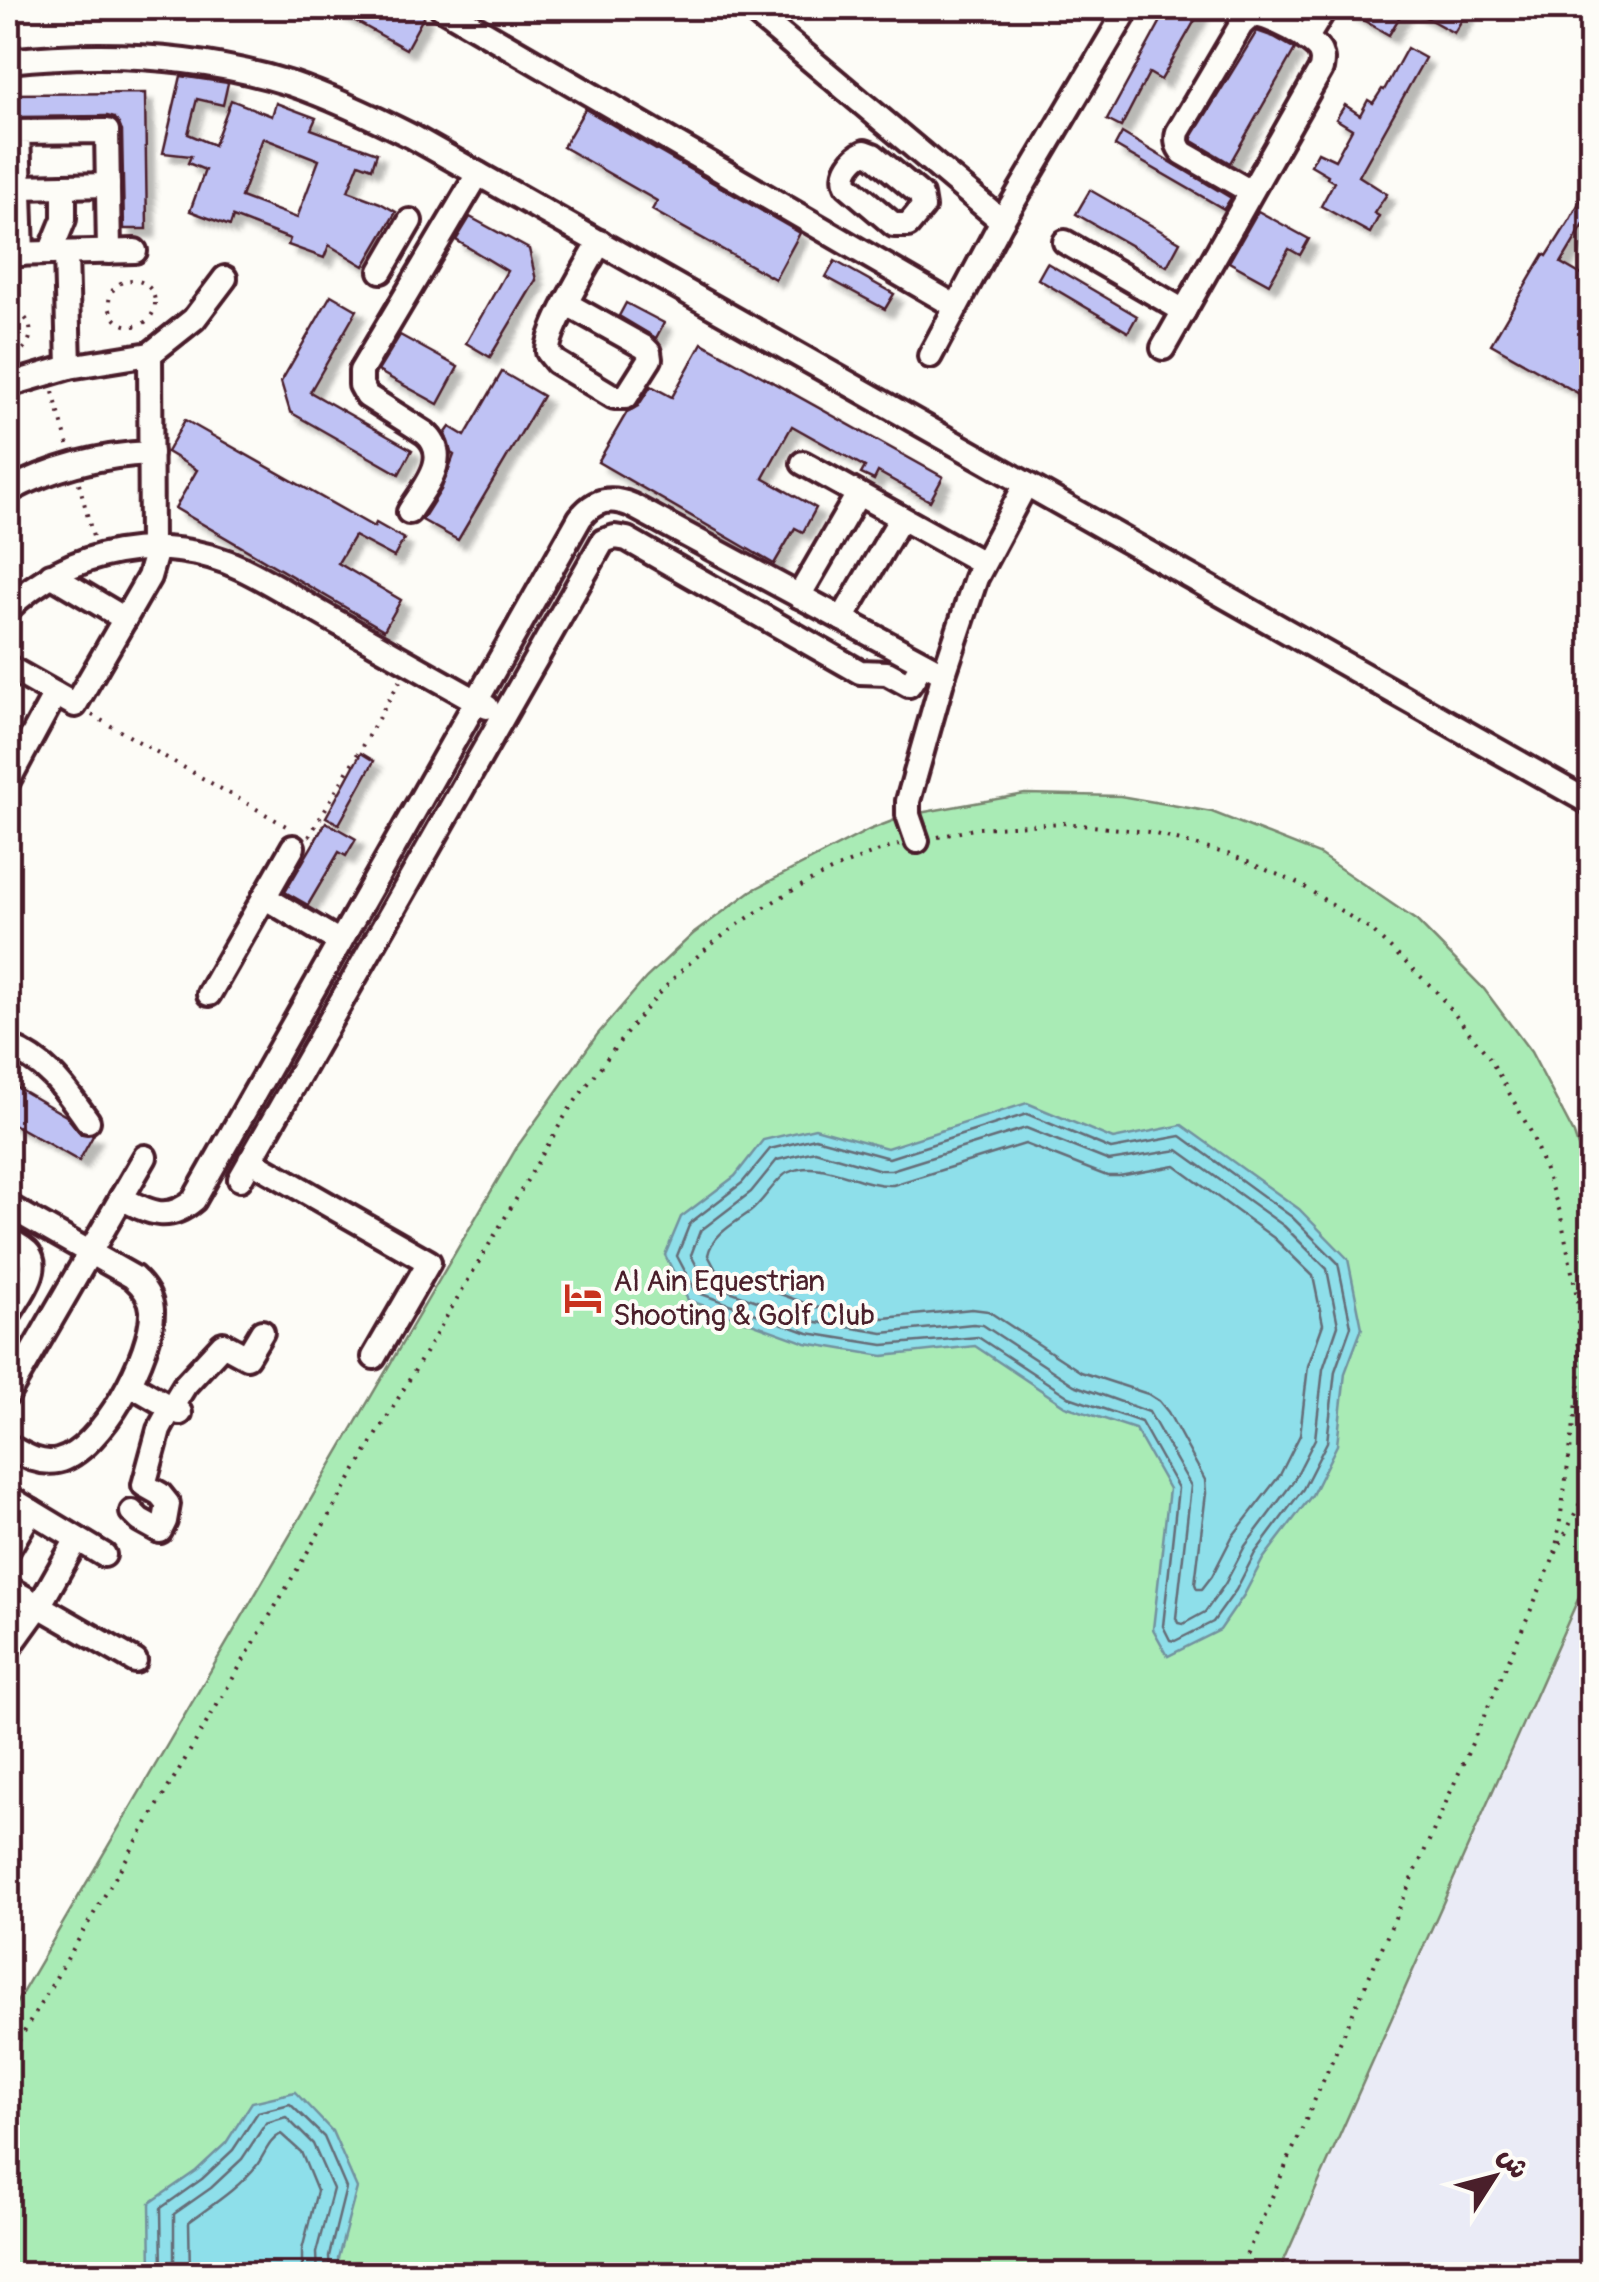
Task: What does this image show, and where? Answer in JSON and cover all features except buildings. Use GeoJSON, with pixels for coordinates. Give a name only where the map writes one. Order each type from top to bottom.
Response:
{"type":"FeatureCollection","features":[{"type":"Feature","properties":{"kind":"street"},"geometry":{"type":"LineString","coordinates":[[748,8],[1002,221]]}},
{"type":"Feature","properties":{"kind":"street"},"geometry":{"type":"LineString","coordinates":[[930,356],[1002,221],[1128,8]]}},
{"type":"Feature","properties":{"kind":"street"},"geometry":{"type":"LineString","coordinates":[[1306,39],[1325,8]]}},
{"type":"Feature","properties":{"kind":"street"},"geometry":{"type":"LineString","coordinates":[[448,9],[956,306]]}},
{"type":"Feature","properties":{"kind":"street"},"geometry":{"type":"LineString","coordinates":[[1164,348],[1320,69],[1320,51],[1306,39],[1266,17],[1254,16],[1241,25],[1178,132],[1177,142],[1183,152],[1251,192]]}},
{"type":"Feature","properties":{"kind":"street"},"geometry":{"type":"LineString","coordinates":[[8,61],[122,56],[202,63],[291,84],[358,110],[412,136],[1592,804]]}},
{"type":"Feature","properties":{"kind":"street"},"geometry":{"type":"LineString","coordinates":[[109,252],[107,132],[18,132],[20,187],[15,254],[135,252]]}},
{"type":"Feature","properties":{"kind":"street"},"geometry":{"type":"LineString","coordinates":[[867,202],[912,146]]}},
{"type":"Feature","properties":{"kind":"street"},"geometry":{"type":"LineString","coordinates":[[865,152],[892,171],[921,194],[924,204],[910,224],[899,227],[844,180],[846,170],[865,152]]}},
{"type":"Feature","properties":{"kind":"street"},"geometry":{"type":"LineString","coordinates":[[409,512],[436,468],[435,444],[425,433],[371,400],[364,390],[361,371],[478,174]]}},
{"type":"Feature","properties":{"kind":"street"},"geometry":{"type":"LineString","coordinates":[[20,187],[108,185]]}},
{"type":"Feature","properties":{"kind":"street"},"geometry":{"type":"LineString","coordinates":[[64,186],[69,367]]}},
{"type":"Feature","properties":{"kind":"street"},"geometry":{"type":"LineString","coordinates":[[382,270],[404,231],[428,260]]}},
{"type":"Feature","properties":{"kind":"street"},"geometry":{"type":"LineString","coordinates":[[567,304],[649,352],[650,359],[626,396],[614,397],[548,352],[548,341],[567,304],[600,242]]}},
{"type":"Feature","properties":{"kind":"street"},"geometry":{"type":"LineString","coordinates":[[1065,242],[1184,311]]}},
{"type":"Feature","properties":{"kind":"street"},"geometry":{"type":"LineString","coordinates":[[8,385],[69,367],[150,354],[194,319],[224,278]]}},
{"type":"Feature","properties":{"kind":"street"},"geometry":{"type":"LineString","coordinates":[[8,781],[125,619],[149,577],[154,549],[150,354]]}},
{"type":"Feature","properties":{"kind":"street"},"geometry":{"type":"LineString","coordinates":[[8,491],[73,464],[151,453]]}},
{"type":"Feature","properties":{"kind":"street"},"geometry":{"type":"LineString","coordinates":[[803,463],[983,563]]}},
{"type":"Feature","properties":{"kind":"street"},"geometry":{"type":"LineString","coordinates":[[917,841],[908,815],[908,801],[944,674],[976,578],[1026,484]]}},
{"type":"Feature","properties":{"kind":"street"},"geometry":{"type":"LineString","coordinates":[[800,596],[858,494]]}},
{"type":"Feature","properties":{"kind":"street"},"geometry":{"type":"LineString","coordinates":[[121,1198],[156,1214],[177,1212],[194,1200],[580,518],[597,502],[620,500],[944,674]]}},
{"type":"Feature","properties":{"kind":"street"},"geometry":{"type":"LineString","coordinates":[[842,619],[901,518]]}},
{"type":"Feature","properties":{"kind":"street"},"geometry":{"type":"LineString","coordinates":[[374,1357],[429,1262],[245,1169],[599,546],[615,537],[626,539],[860,672],[887,673],[909,685],[923,662]]}},
{"type":"Feature","properties":{"kind":"street"},"geometry":{"type":"LineString","coordinates":[[8,609],[51,576],[99,556],[154,549],[194,553],[241,568],[502,716]]}},
{"type":"Feature","properties":{"kind":"street"},"geometry":{"type":"LineString","coordinates":[[51,576],[125,619]]}},
{"type":"Feature","properties":{"kind":"street"},"geometry":{"type":"LineString","coordinates":[[8,667],[65,700]]}},
{"type":"Feature","properties":{"kind":"street"},"geometry":{"type":"LineString","coordinates":[[208,994],[293,846]]}},
{"type":"Feature","properties":{"kind":"street"},"geometry":{"type":"LineString","coordinates":[[264,897],[340,942]]}},
{"type":"Feature","properties":{"kind":"street"},"geometry":{"type":"LineString","coordinates":[[8,1046],[54,1075],[88,1121]]}},
{"type":"Feature","properties":{"kind":"street"},"geometry":{"type":"LineString","coordinates":[[8,1394],[145,1158]]}},
{"type":"Feature","properties":{"kind":"street"},"geometry":{"type":"LineString","coordinates":[[8,1206],[133,1277],[142,1286],[152,1309],[148,1337],[130,1384],[96,1432],[68,1457],[56,1462],[42,1462],[8,1446]]}},
{"type":"Feature","properties":{"kind":"street"},"geometry":{"type":"LineString","coordinates":[[8,1240],[27,1251],[33,1264],[8,1316]]}},
{"type":"Feature","properties":{"kind":"street"},"geometry":{"type":"LineString","coordinates":[[132,1512],[160,1531],[168,1504],[144,1485],[160,1430],[171,1408],[223,1344],[247,1357],[262,1332]]}},
{"type":"Feature","properties":{"kind":"street"},"geometry":{"type":"LineString","coordinates":[[130,1384],[171,1408]]}},
{"type":"Feature","properties":{"kind":"street"},"geometry":{"type":"LineString","coordinates":[[8,1497],[104,1554]]}},
{"type":"Feature","properties":{"kind":"street"},"geometry":{"type":"LineString","coordinates":[[8,1550],[31,1511]]}},
{"type":"Feature","properties":{"kind":"street"},"geometry":{"type":"LineString","coordinates":[[8,1649],[40,1606],[78,1539]]}},
{"type":"Feature","properties":{"kind":"street"},"geometry":{"type":"LineString","coordinates":[[8,1588],[135,1661]]}},
{"type":"Feature","properties":{"kind":"path"},"geometry":{"type":"LineString","coordinates":[[120,282],[142,282],[153,293],[154,308],[146,321],[124,325],[112,316],[110,294],[120,282]]}},
{"type":"Feature","properties":{"kind":"path"},"geometry":{"type":"LineString","coordinates":[[8,307],[26,317],[30,333],[24,349],[8,358]]}},
{"type":"Feature","properties":{"kind":"path"},"geometry":{"type":"LineString","coordinates":[[65,700],[308,838],[410,664]]}},
{"type":"Feature","properties":{"kind":"path"},"geometry":{"type":"LineString","coordinates":[[8,2059],[568,1111],[676,976],[741,922],[814,878],[894,846],[978,828],[1063,823],[1148,832],[1231,854],[1300,884],[1372,932],[1435,990],[1489,1057],[1530,1132],[1560,1212],[1577,1296],[1580,1382],[1555,1555]]}},
{"type":"Feature","properties":{"kind":"path"},"geometry":{"type":"LineString","coordinates":[[1238,2274],[1592,1478]]}},
{"type":"Feature","properties":{"kind":"shaded area"},"geometry":{"type":"Polygon","coordinates":[[[1591,1570],[1591,2274],[1278,2274],[1471,1842],[1591,1570]]]}},
{"type":"Feature","properties":{"kind":"green space"},"geometry":{"type":"Polygon","coordinates":[[[1025,794],[1120,796],[1212,812],[1319,854],[1417,921],[1484,989],[1531,1052],[1574,1134],[1591,1185],[1591,1570],[1278,2274],[8,2274],[8,2017],[517,1147],[597,1035],[646,978],[693,934],[751,891],[869,830],[908,815],[1025,794]]]}},
{"type":"Feature","properties":{"kind":"water"},"geometry":{"type":"Polygon","coordinates":[[[1027,1103],[1113,1139],[1182,1125],[1299,1209],[1348,1259],[1362,1328],[1345,1373],[1337,1445],[1312,1495],[1263,1559],[1220,1630],[1168,1656],[1153,1629],[1169,1489],[1135,1429],[1065,1406],[975,1346],[883,1356],[806,1343],[688,1300],[665,1255],[681,1217],[735,1176],[763,1140],[815,1128],[887,1148],[1027,1103]]]}},
{"type":"Feature","properties":{"kind":"water"},"geometry":{"type":"Polygon","coordinates":[[[295,2092],[332,2131],[357,2188],[338,2258],[340,2274],[151,2274],[150,2203],[196,2171],[226,2143],[252,2102],[295,2092]]]}},
{"type":"Feature","properties":{"kind":"place","name":"Al Ain Equestrian Shooting & Golf Club"},"geometry":{"type":"Point","coordinates":[583,1298]}}]}
